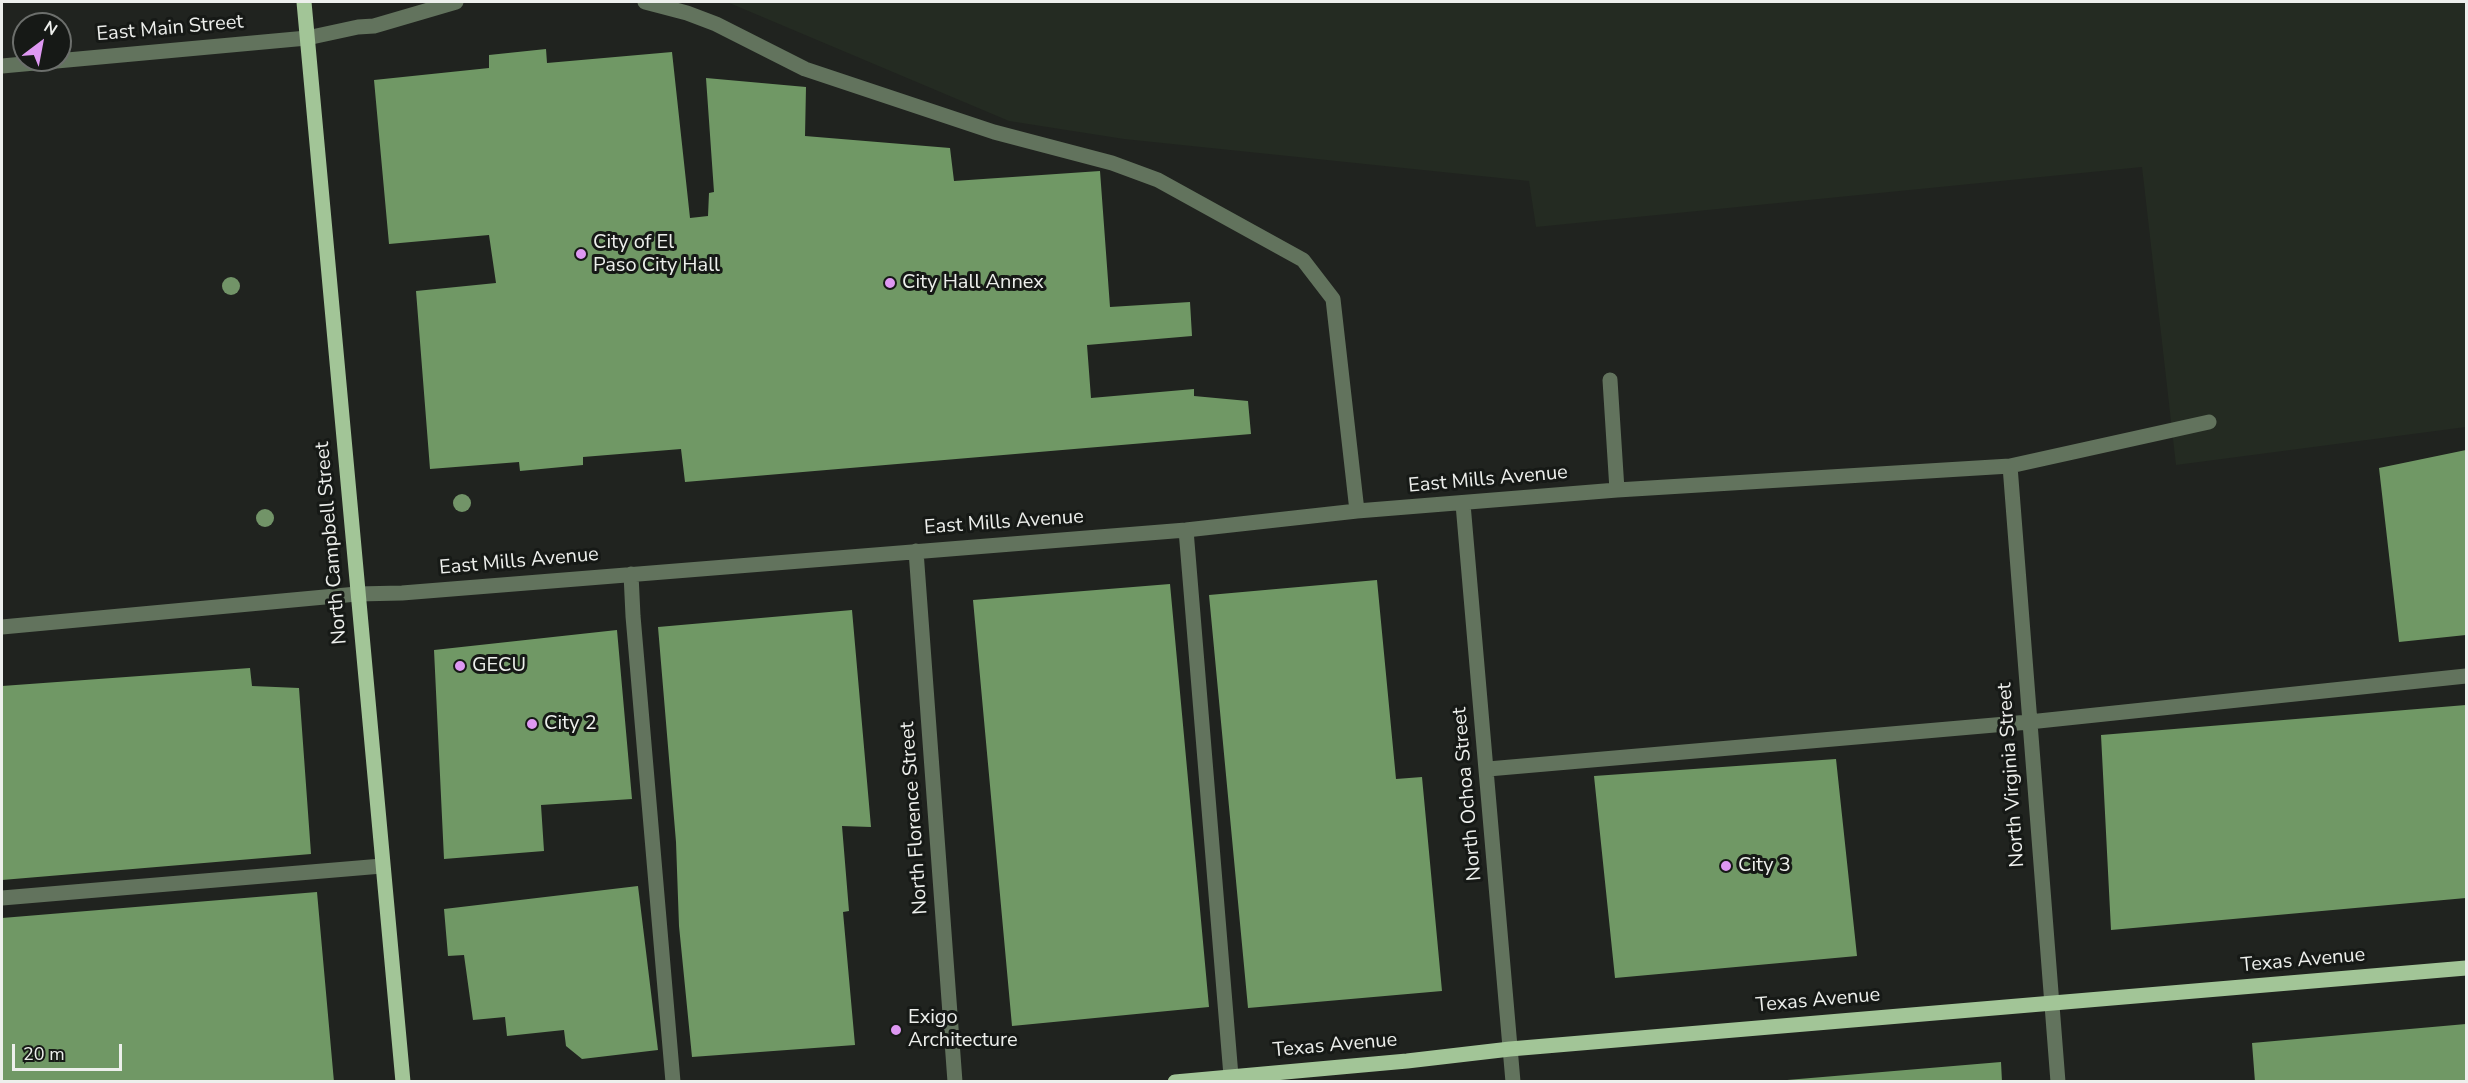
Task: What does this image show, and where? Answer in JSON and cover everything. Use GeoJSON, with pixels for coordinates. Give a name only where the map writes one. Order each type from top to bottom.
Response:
{"type":"FeatureCollection","features":[{"type":"Feature","properties":{"kind":"main road","name":"North Campbell Street"},"geometry":{"type":"LineString","coordinates":[[303,2],[403,1082]]}},
{"type":"Feature","properties":{"kind":"main road","name":"Texas Avenue"},"geometry":{"type":"LineString","coordinates":[[1175,1082],[1407,1061],[1510,1049],[2466,968]]}},
{"type":"Feature","properties":{"kind":"street","name":"East Main Street"},"geometry":{"type":"LineString","coordinates":[[2,66],[307,38],[358,27],[374,26],[456,2]]}},
{"type":"Feature","properties":{"kind":"street"},"geometry":{"type":"LineString","coordinates":[[645,2],[687,13],[716,24],[805,69],[984,129],[1112,164],[1158,180],[1303,260],[1333,299],[1357,511]]}},
{"type":"Feature","properties":{"kind":"street"},"geometry":{"type":"LineString","coordinates":[[1610,380],[1617,490]]}},
{"type":"Feature","properties":{"kind":"street","name":"East Mills Avenue"},"geometry":{"type":"LineString","coordinates":[[2,627],[357,594],[402,593],[1186,530],[1357,511],[1617,490],[2010,466],[2209,422]]}},
{"type":"Feature","properties":{"kind":"street","name":"North Virginia Street"},"geometry":{"type":"LineString","coordinates":[[2010,466],[2058,1082]]}},
{"type":"Feature","properties":{"kind":"street","name":"North Ochoa Street"},"geometry":{"type":"LineString","coordinates":[[1463,504],[1488,769],[1513,1082]]}},
{"type":"Feature","properties":{"kind":"street"},"geometry":{"type":"LineString","coordinates":[[1186,530],[1231,1076]]}},
{"type":"Feature","properties":{"kind":"street","name":"North Florence Street"},"geometry":{"type":"LineString","coordinates":[[916,551],[955,1082]]}},
{"type":"Feature","properties":{"kind":"street"},"geometry":{"type":"LineString","coordinates":[[631,574],[673,1082]]}},
{"type":"Feature","properties":{"kind":"street"},"geometry":{"type":"LineString","coordinates":[[1488,769],[2030,722],[2466,676]]}},
{"type":"Feature","properties":{"kind":"street"},"geometry":{"type":"LineString","coordinates":[[2,898],[382,866]]}},
{"type":"Feature","properties":{"kind":"shaded area"},"geometry":{"type":"Polygon","coordinates":[[[727,2],[2466,2],[2466,427],[2176,465],[2142,167],[1536,227],[1529,181],[1124,139],[1009,121],[727,2]]]}},
{"type":"Feature","properties":{"kind":"building"},"geometry":{"type":"Polygon","coordinates":[[[546,49],[547,63],[672,52],[690,218],[708,216],[709,193],[714,192],[706,78],[806,87],[805,136],[950,148],[954,181],[1100,171],[1110,307],[1190,302],[1192,336],[1087,345],[1091,398],[1194,389],[1194,396],[1248,401],[1251,434],[685,482],[681,449],[583,457],[583,465],[520,471],[519,462],[430,469],[416,291],[496,283],[489,235],[389,244],[374,80],[489,68],[489,55],[546,49]]]}},
{"type":"Feature","properties":{"kind":"building"},"geometry":{"type":"Polygon","coordinates":[[[2466,450],[2466,635],[2399,642],[2379,468],[2466,450]]]}},
{"type":"Feature","properties":{"kind":"building"},"geometry":{"type":"Polygon","coordinates":[[[1377,580],[1396,779],[1422,777],[1442,991],[1248,1008],[1209,595],[1377,580]]]}},
{"type":"Feature","properties":{"kind":"building"},"geometry":{"type":"Polygon","coordinates":[[[1170,584],[1209,1007],[1012,1026],[973,600],[1170,584]]]}},
{"type":"Feature","properties":{"kind":"building"},"geometry":{"type":"Polygon","coordinates":[[[852,610],[871,827],[842,826],[849,911],[843,912],[855,1045],[692,1057],[679,926],[676,842],[658,627],[852,610]]]}},
{"type":"Feature","properties":{"kind":"building","name":"City 2"},"geometry":{"type":"Polygon","coordinates":[[[617,630],[632,799],[541,805],[544,851],[444,859],[434,650],[617,630]]]}},
{"type":"Feature","properties":{"kind":"building"},"geometry":{"type":"Polygon","coordinates":[[[250,668],[252,686],[299,688],[311,854],[2,880],[2,686],[250,668]]]}},
{"type":"Feature","properties":{"kind":"building"},"geometry":{"type":"Polygon","coordinates":[[[2466,705],[2466,898],[2111,930],[2101,735],[2466,705]]]}},
{"type":"Feature","properties":{"kind":"building","name":"City 3"},"geometry":{"type":"Polygon","coordinates":[[[1836,759],[1857,956],[1615,978],[1594,776],[1836,759]]]}},
{"type":"Feature","properties":{"kind":"building"},"geometry":{"type":"Polygon","coordinates":[[[638,886],[658,1050],[582,1059],[566,1046],[564,1030],[507,1036],[505,1017],[473,1020],[464,955],[448,956],[444,909],[638,886]]]}},
{"type":"Feature","properties":{"kind":"building"},"geometry":{"type":"Polygon","coordinates":[[[317,892],[334,1082],[2,1082],[2,918],[317,892]]]}},
{"type":"Feature","properties":{"kind":"building"},"geometry":{"type":"Polygon","coordinates":[[[2466,1024],[2466,1082],[2255,1082],[2252,1043],[2466,1024]]]}},
{"type":"Feature","properties":{"kind":"building"},"geometry":{"type":"Polygon","coordinates":[[[2001,1062],[2002,1082],[1787,1082],[1787,1080],[2001,1062]]]}},
{"type":"Feature","properties":{"kind":"place","name":"City of El Paso City Hall"},"geometry":{"type":"Point","coordinates":[581,254]}},
{"type":"Feature","properties":{"kind":"place","name":"City Hall Annex"},"geometry":{"type":"Point","coordinates":[890,283]}},
{"type":"Feature","properties":{"kind":"place","name":"GECU"},"geometry":{"type":"Point","coordinates":[460,666]}},
{"type":"Feature","properties":{"kind":"place","name":"City 2"},"geometry":{"type":"Point","coordinates":[532,724]}},
{"type":"Feature","properties":{"kind":"place","name":"City 3"},"geometry":{"type":"Point","coordinates":[1726,866]}},
{"type":"Feature","properties":{"kind":"place","name":"Exigo Architecture"},"geometry":{"type":"Point","coordinates":[896,1030]}}]}
